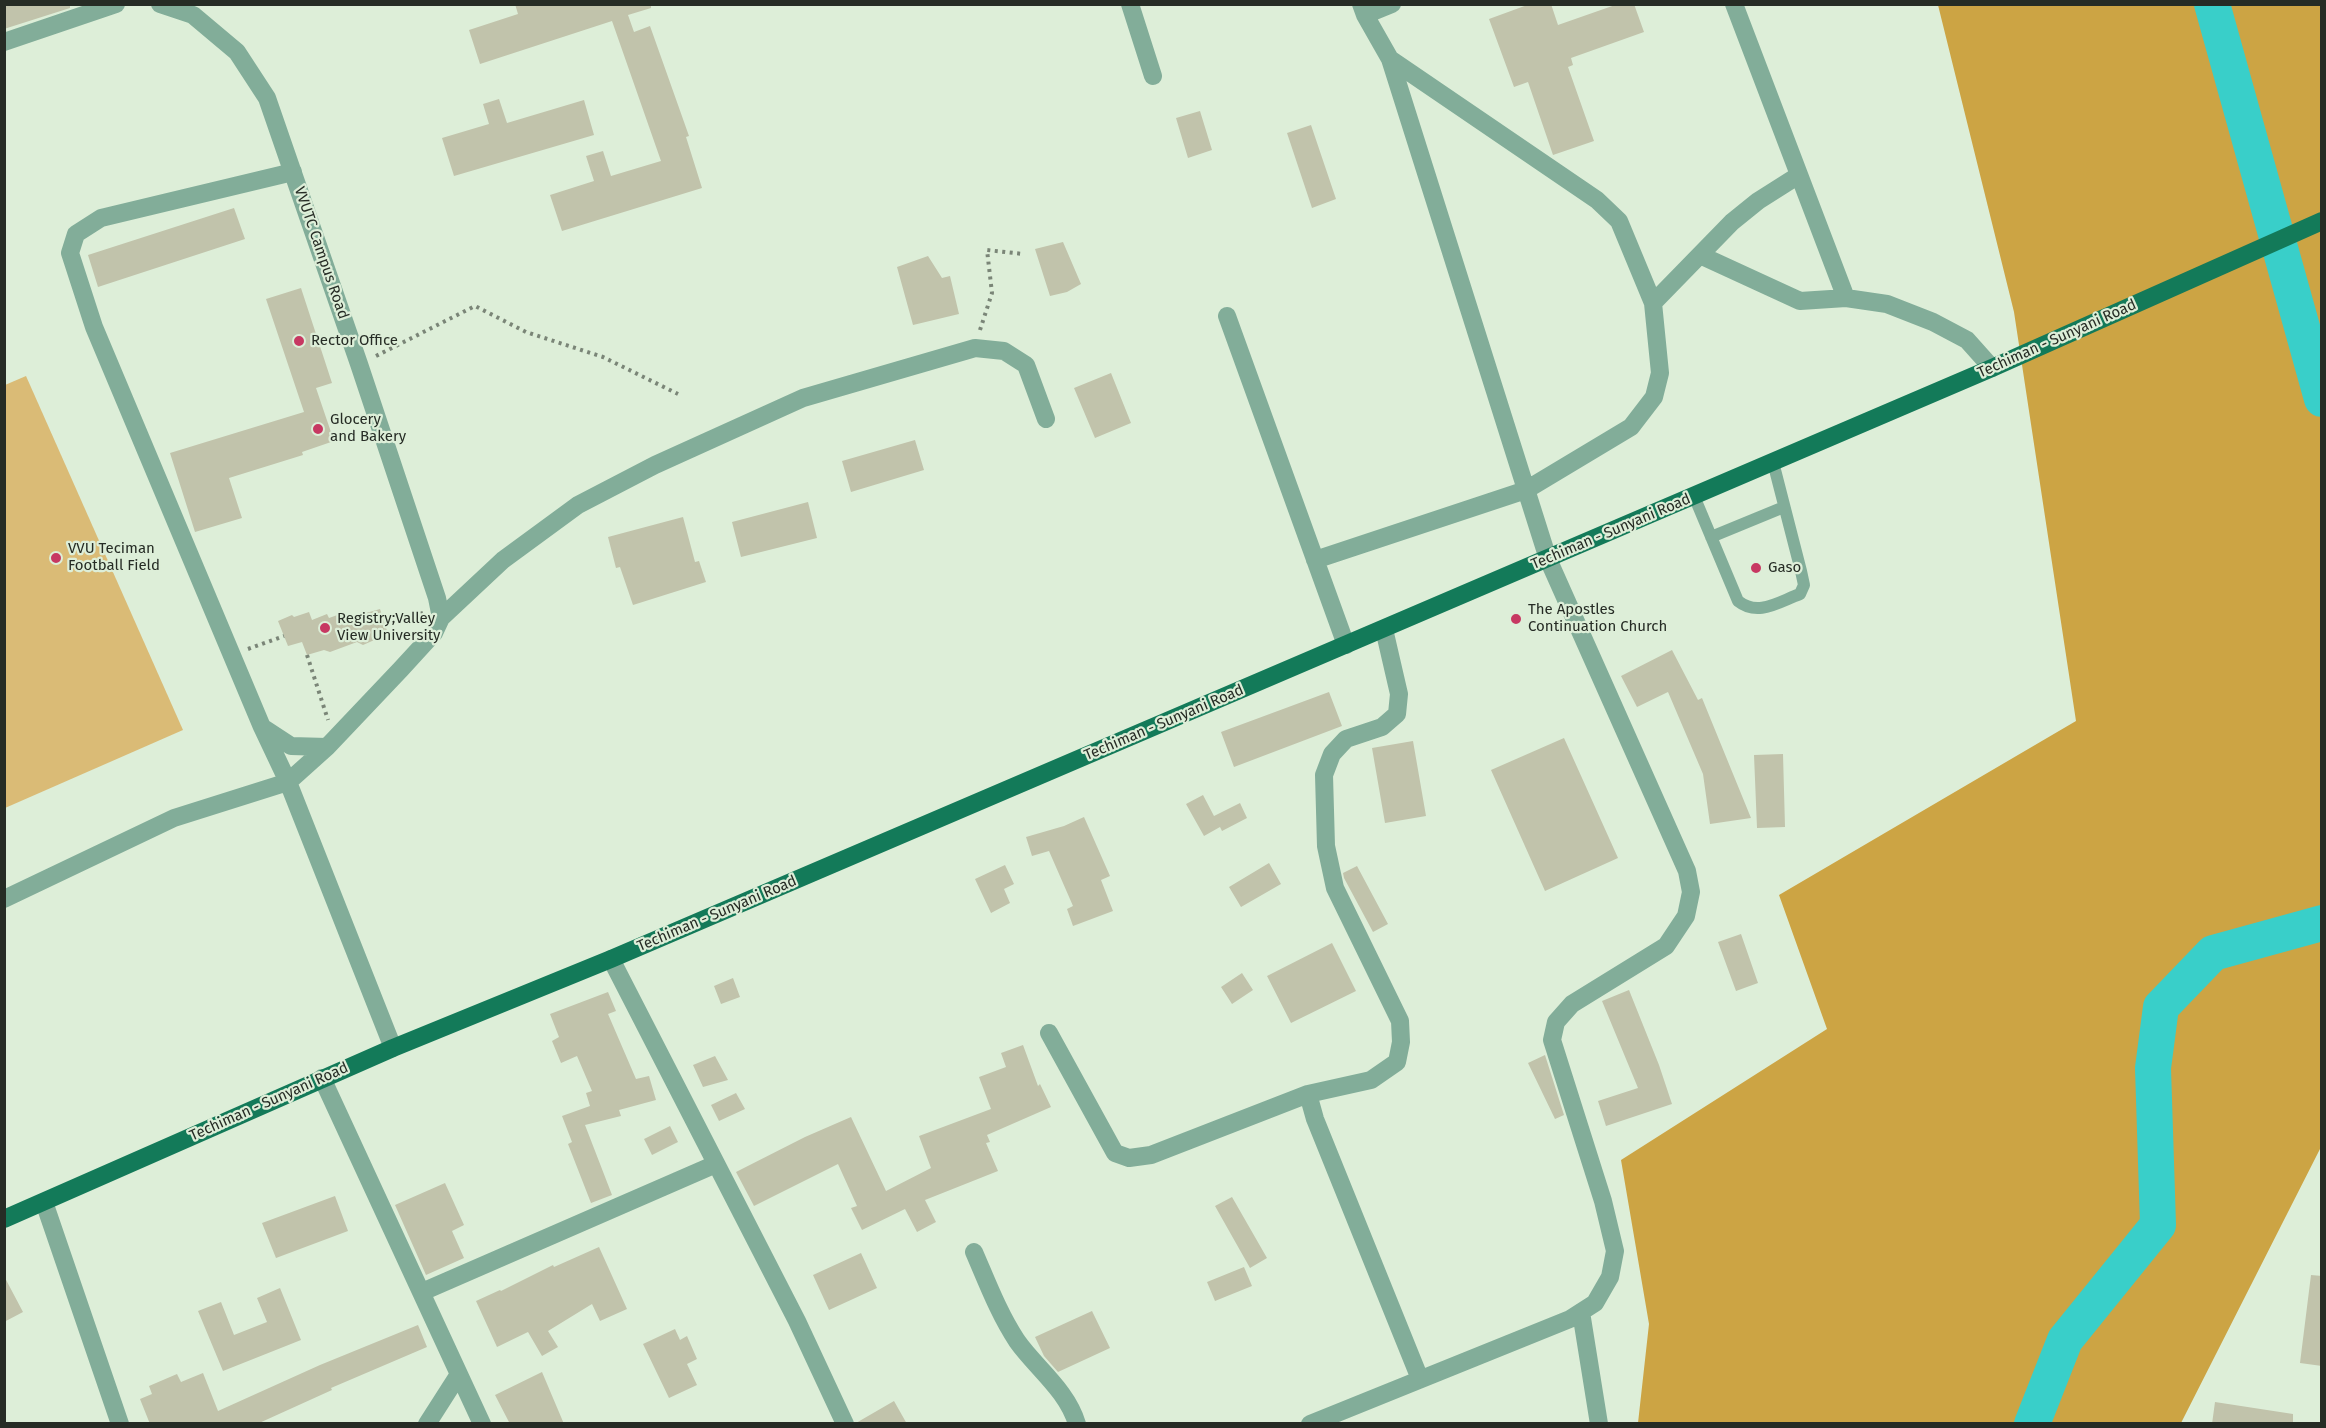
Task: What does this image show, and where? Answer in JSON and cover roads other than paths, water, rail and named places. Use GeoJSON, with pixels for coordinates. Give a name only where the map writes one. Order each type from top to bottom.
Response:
{"type":"FeatureCollection","features":[{"type":"Feature","properties":{"kind":"main road","name":"Techiman - Sunyani Road"},"geometry":{"type":"LineString","coordinates":[[4,1219],[322,1078],[611,960],[1992,368],[2322,221]]}},
{"type":"Feature","properties":{"kind":"street"},"geometry":{"type":"LineString","coordinates":[[4,42],[116,4]]}},
{"type":"Feature","properties":{"kind":"street","name":"VVUTC Campus Road"},"geometry":{"type":"LineString","coordinates":[[159,4],[193,15],[237,52],[267,98],[359,364],[437,598],[441,618]]}},
{"type":"Feature","properties":{"kind":"street"},"geometry":{"type":"LineString","coordinates":[[1130,4],[1153,76]]}},
{"type":"Feature","properties":{"kind":"street"},"geometry":{"type":"LineString","coordinates":[[1310,1424],[1570,1319],[1595,1303],[1610,1277],[1616,1251],[1603,1201],[1552,1040],[1556,1022],[1572,1004],[1666,946],[1686,916],[1691,892],[1687,871],[1548,559],[1390,59],[1363,10],[1392,4]]}},
{"type":"Feature","properties":{"kind":"street"},"geometry":{"type":"LineString","coordinates":[[1734,4],[1846,298]]}},
{"type":"Feature","properties":{"kind":"street"},"geometry":{"type":"LineString","coordinates":[[1315,560],[1526,490],[1631,427],[1654,397],[1660,373],[1653,303],[1618,221],[1597,200],[1390,59]]}},
{"type":"Feature","properties":{"kind":"street"},"geometry":{"type":"LineString","coordinates":[[293,172],[101,218],[76,234],[70,254],[94,327],[231,655],[288,782],[393,1048]]}},
{"type":"Feature","properties":{"kind":"street"},"geometry":{"type":"LineString","coordinates":[[1653,303],[1732,222],[1758,201],[1799,175]]}},
{"type":"Feature","properties":{"kind":"street"},"geometry":{"type":"LineString","coordinates":[[1700,255],[1800,301],[1846,298],[1887,304],[1933,322],[1967,340],[1992,368]]}},
{"type":"Feature","properties":{"kind":"street"},"geometry":{"type":"LineString","coordinates":[[1227,316],[1346,645]]}},
{"type":"Feature","properties":{"kind":"street"},"geometry":{"type":"LineString","coordinates":[[4,899],[174,818],[288,782],[331,743],[434,633],[441,618],[503,560],[578,505],[655,465],[803,398],[975,348],[1004,351],[1026,365],[1046,419]]}},
{"type":"Feature","properties":{"kind":"street"},"geometry":{"type":"LineString","coordinates":[[1049,1033],[1115,1153],[1129,1158],[1151,1155],[1308,1094],[1371,1080],[1397,1062],[1401,1042],[1400,1021],[1335,888],[1326,846],[1324,775],[1332,754],[1346,739],[1382,727],[1397,714],[1400,694],[1384,629]]}},
{"type":"Feature","properties":{"kind":"street"},"geometry":{"type":"LineString","coordinates":[[262,727],[291,746],[331,743]]}},
{"type":"Feature","properties":{"kind":"street"},"geometry":{"type":"LineString","coordinates":[[611,960],[797,1321],[845,1424]]}},
{"type":"Feature","properties":{"kind":"street"},"geometry":{"type":"LineString","coordinates":[[322,1078],[482,1424]]}},
{"type":"Feature","properties":{"kind":"street"},"geometry":{"type":"LineString","coordinates":[[1308,1094],[1315,1119],[1420,1379]]}},
{"type":"Feature","properties":{"kind":"street"},"geometry":{"type":"LineString","coordinates":[[422,1292],[716,1164]]}},
{"type":"Feature","properties":{"kind":"street"},"geometry":{"type":"LineString","coordinates":[[44,1202],[120,1424]]}},
{"type":"Feature","properties":{"kind":"street"},"geometry":{"type":"LineString","coordinates":[[974,1252],[1017,1341],[1046,1374],[1073,1412],[1077,1424]]}},
{"type":"Feature","properties":{"kind":"street"},"geometry":{"type":"LineString","coordinates":[[1581,1312],[1599,1424]]}},
{"type":"Feature","properties":{"kind":"street"},"geometry":{"type":"LineString","coordinates":[[427,1424],[459,1374]]}},
{"type":"Feature","properties":{"kind":"lane"},"geometry":{"type":"LineString","coordinates":[[1694,496],[1738,601],[1747,608],[1759,609],[1800,594],[1804,585],[1773,462]]}},
{"type":"Feature","properties":{"kind":"lane"},"geometry":{"type":"LineString","coordinates":[[1711,537],[1784,507]]}},
{"type":"Feature","properties":{"kind":"waterway"},"geometry":{"type":"LineString","coordinates":[[2212,4],[2322,399]]}},
{"type":"Feature","properties":{"kind":"waterway"},"geometry":{"type":"LineString","coordinates":[[2032,1424],[2065,1340],[2158,1225],[2153,1068],[2161,1007],[2213,953],[2322,923]]}},
{"type":"Feature","properties":{"kind":"place","name":"Rector Office"},"geometry":{"type":"Point","coordinates":[299,341]}},
{"type":"Feature","properties":{"kind":"place","name":"Glocery and Bakery"},"geometry":{"type":"Point","coordinates":[318,429]}},
{"type":"Feature","properties":{"kind":"place","name":"VVU Teciman Football Field"},"geometry":{"type":"Point","coordinates":[56,558]}},
{"type":"Feature","properties":{"kind":"place","name":"Gaso"},"geometry":{"type":"Point","coordinates":[1756,568]}},
{"type":"Feature","properties":{"kind":"place","name":"The Apostles Continuation Church"},"geometry":{"type":"Point","coordinates":[1516,619]}},
{"type":"Feature","properties":{"kind":"place","name":"Registry;Valley View University"},"geometry":{"type":"Point","coordinates":[325,628]}}]}
